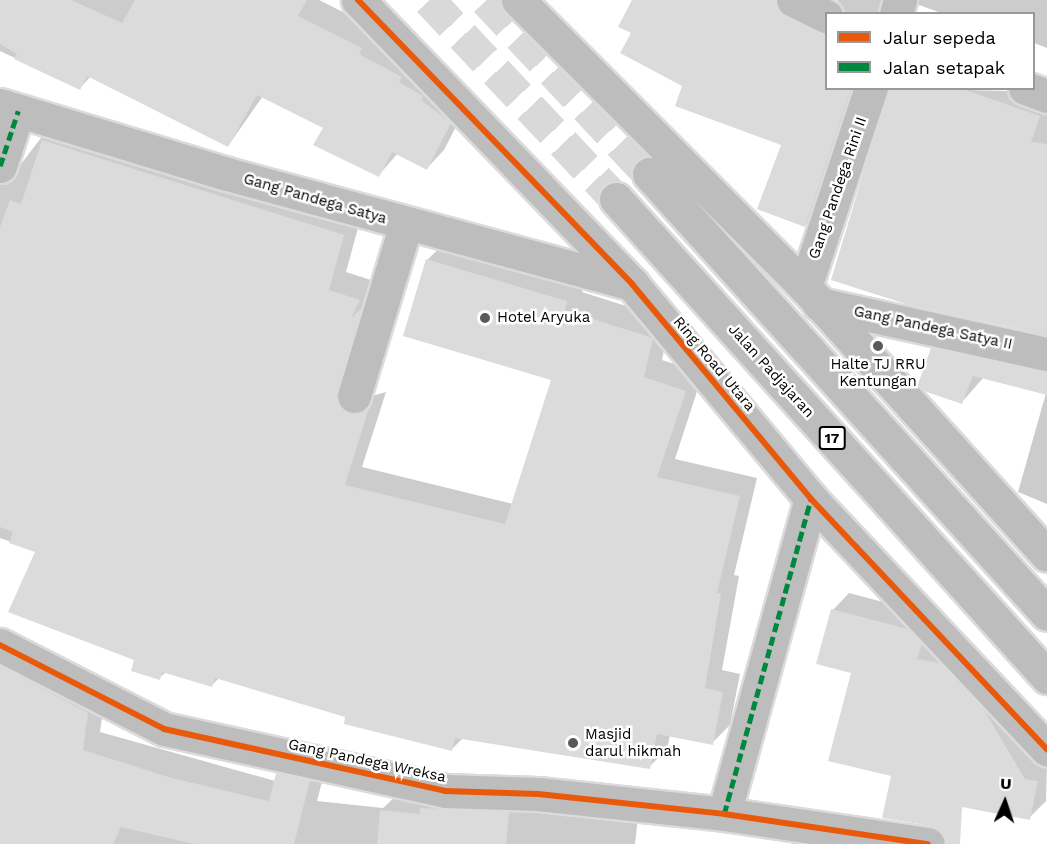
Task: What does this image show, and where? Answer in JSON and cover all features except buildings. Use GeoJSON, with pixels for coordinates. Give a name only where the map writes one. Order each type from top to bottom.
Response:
{"type":"FeatureCollection","features":[{"type":"Feature","properties":{"kind":"main road","name":"Ring Road Utara"},"geometry":{"type":"LineString","coordinates":[[358,0],[632,284],[811,499],[1047,749]]}},
{"type":"Feature","properties":{"kind":"main road"},"geometry":{"type":"LineString","coordinates":[[518,0],[812,296],[1047,555]]}},
{"type":"Feature","properties":{"kind":"main road"},"geometry":{"type":"LineString","coordinates":[[793,0],[825,16]]}},
{"type":"Feature","properties":{"kind":"main road","name":"Gang Pandega Rini II"},"geometry":{"type":"LineString","coordinates":[[812,296],[871,90]]}},
{"type":"Feature","properties":{"kind":"main road"},"geometry":{"type":"LineString","coordinates":[[1030,90],[1047,96]]}},
{"type":"Feature","properties":{"kind":"main road","name":"Gang Pandega Satya"},"geometry":{"type":"LineString","coordinates":[[9,108],[406,224],[632,284]]}},
{"type":"Feature","properties":{"kind":"main road"},"geometry":{"type":"LineString","coordinates":[[0,166],[9,108]]}},
{"type":"Feature","properties":{"kind":"main road"},"geometry":{"type":"LineString","coordinates":[[649,174],[1047,615]]}},
{"type":"Feature","properties":{"kind":"main road","name":"Jalan Padjajaran"},"geometry":{"type":"LineString","coordinates":[[616,199],[1047,677]]}},
{"type":"Feature","properties":{"kind":"main road"},"geometry":{"type":"LineString","coordinates":[[354,396],[406,224]]}},
{"type":"Feature","properties":{"kind":"main road","name":"Gang Pandega Satya II"},"geometry":{"type":"LineString","coordinates":[[812,296],[1047,354]]}},
{"type":"Feature","properties":{"kind":"main road"},"geometry":{"type":"LineString","coordinates":[[724,814],[811,499]]}},
{"type":"Feature","properties":{"kind":"main road","name":"Gang Pandega Wreksa"},"geometry":{"type":"LineString","coordinates":[[0,645],[164,729],[445,791],[538,794],[724,814],[928,844]]}},
{"type":"Feature","properties":{"kind":"tunnel"},"geometry":{"type":"LineString","coordinates":[[429,0],[616,199]]}},
{"type":"Feature","properties":{"kind":"tunnel"},"geometry":{"type":"LineString","coordinates":[[486,0],[649,174]]}},
{"type":"Feature","properties":{"kind":"marked path"},"geometry":{"type":"LineString","coordinates":[[0,166],[18,111]]}},
{"type":"Feature","properties":{"kind":"marked path"},"geometry":{"type":"LineString","coordinates":[[724,814],[811,499]]}},
{"type":"Feature","properties":{"kind":"cycle path"},"geometry":{"type":"LineString","coordinates":[[358,0],[632,284],[811,499],[1047,749]]}},
{"type":"Feature","properties":{"kind":"cycle path"},"geometry":{"type":"LineString","coordinates":[[0,645],[164,729],[445,791],[538,794],[724,814],[928,844]]}},
{"type":"Feature","properties":{"kind":"place","name":"Hotel Aryuka"},"geometry":{"type":"Point","coordinates":[485,318]}},
{"type":"Feature","properties":{"kind":"place","name":"Halte TJ RRU Kentungan"},"geometry":{"type":"Point","coordinates":[878,346]}},
{"type":"Feature","properties":{"kind":"place","name":"Masjid darul hikmah"},"geometry":{"type":"Point","coordinates":[573,743]}}]}
